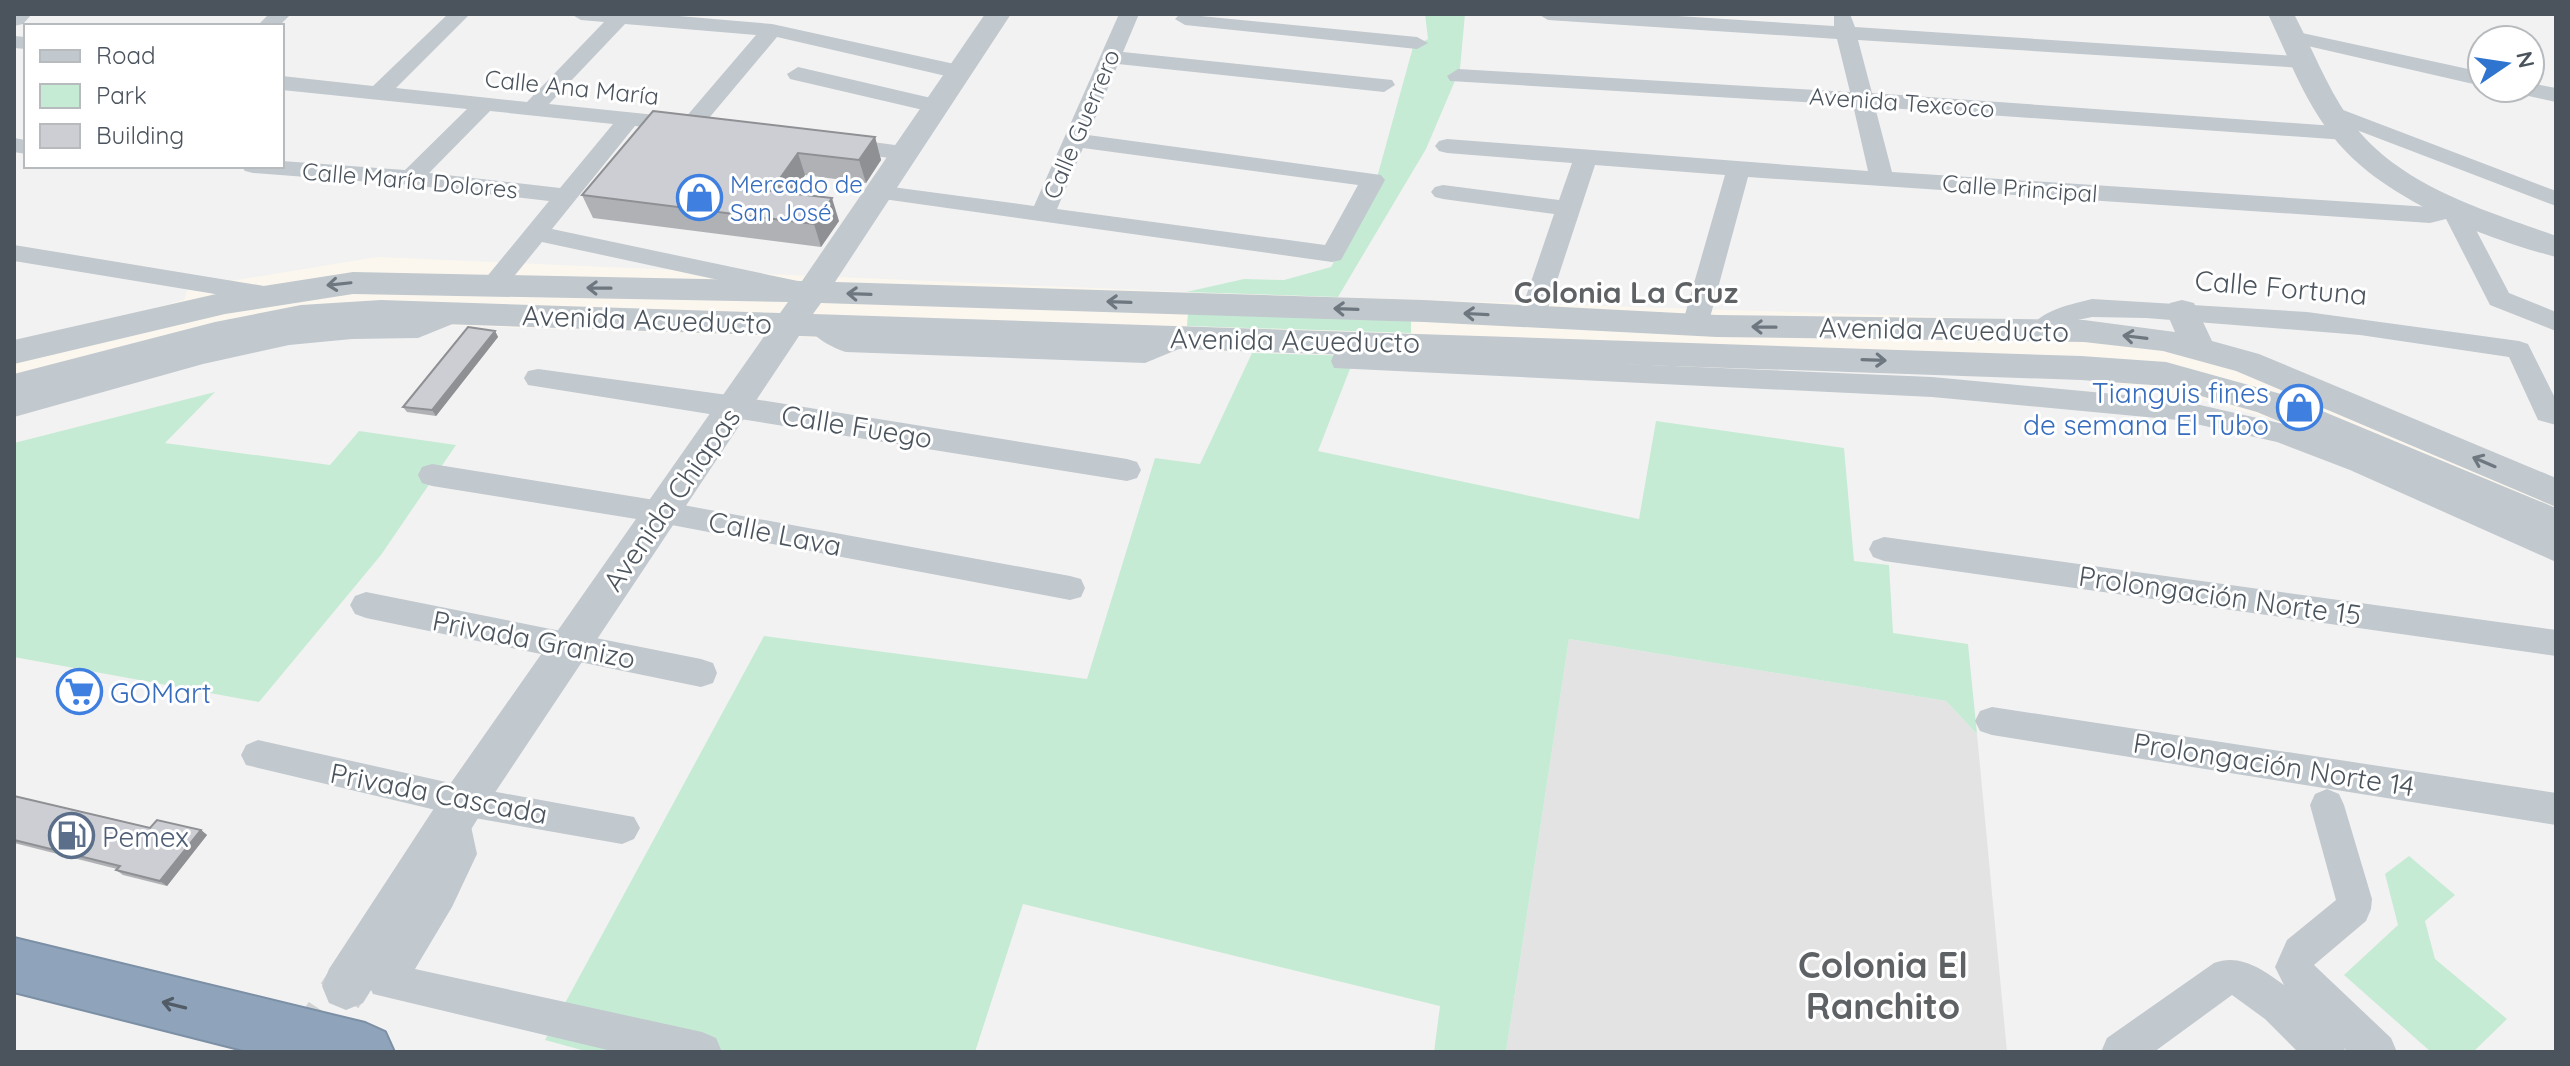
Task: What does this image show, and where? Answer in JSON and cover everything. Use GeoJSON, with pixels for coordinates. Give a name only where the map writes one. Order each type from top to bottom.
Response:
{"type":"FeatureCollection","features":[{"type":"Feature","properties":{"kind":"highway"},"geometry":{"type":"LineString","coordinates":[[14,965],[365,1052]]}},
{"type":"Feature","properties":{"kind":"street"},"geometry":{"type":"LineString","coordinates":[[14,18],[19,14]]}},
{"type":"Feature","properties":{"kind":"street"},"geometry":{"type":"LineString","coordinates":[[379,92],[460,14]]}},
{"type":"Feature","properties":{"kind":"street"},"geometry":{"type":"LineString","coordinates":[[581,14],[651,16],[772,30],[959,72]]}},
{"type":"Feature","properties":{"kind":"street","name":"Avenida Chiapas"},"geometry":{"type":"LineString","coordinates":[[346,986],[459,811],[661,512],[805,313],[877,192],[998,14]]}},
{"type":"Feature","properties":{"kind":"street","name":"Calle Guerrero"},"geometry":{"type":"LineString","coordinates":[[877,192],[1043,213],[1129,14]]}},
{"type":"Feature","properties":{"kind":"street"},"geometry":{"type":"LineString","coordinates":[[1548,14],[2292,38],[2466,76]]}},
{"type":"Feature","properties":{"kind":"street"},"geometry":{"type":"LineString","coordinates":[[533,108],[621,16]]}},
{"type":"Feature","properties":{"kind":"street"},"geometry":{"type":"LineString","coordinates":[[1185,19],[1417,43],[1406,19]]}},
{"type":"Feature","properties":{"kind":"street"},"geometry":{"type":"LineString","coordinates":[[1844,24],[1882,178]]}},
{"type":"Feature","properties":{"kind":"street"},"geometry":{"type":"LineString","coordinates":[[691,125],[772,30]]}},
{"type":"Feature","properties":{"kind":"street"},"geometry":{"type":"LineString","coordinates":[[2292,38],[2338,122],[2362,151],[2397,178],[2454,210],[2556,247]]}},
{"type":"Feature","properties":{"kind":"street"},"geometry":{"type":"LineString","coordinates":[[1110,57],[1384,85]]}},
{"type":"Feature","properties":{"kind":"street"},"geometry":{"type":"LineString","coordinates":[[798,74],[936,106]]}},
{"type":"Feature","properties":{"kind":"street","name":"Avenida Texcoco"},"geometry":{"type":"LineString","coordinates":[[1458,76],[2338,122],[2556,199]]}},
{"type":"Feature","properties":{"kind":"street","name":"Calle Ana María"},"geometry":{"type":"LineString","coordinates":[[284,83],[721,129]]}},
{"type":"Feature","properties":{"kind":"street"},"geometry":{"type":"LineString","coordinates":[[411,178],[485,104]]}},
{"type":"Feature","properties":{"kind":"street"},"geometry":{"type":"LineString","coordinates":[[493,285],[629,119]]}},
{"type":"Feature","properties":{"kind":"street"},"geometry":{"type":"LineString","coordinates":[[1043,213],[1332,254],[1373,180],[1074,140]]}},
{"type":"Feature","properties":{"kind":"street"},"geometry":{"type":"LineString","coordinates":[[812,141],[903,153]]}},
{"type":"Feature","properties":{"kind":"street","name":"Calle Principal"},"geometry":{"type":"LineString","coordinates":[[1447,146],[1738,169],[2430,215],[2454,210]]}},
{"type":"Feature","properties":{"kind":"street"},"geometry":{"type":"LineString","coordinates":[[1532,317],[1586,156]]}},
{"type":"Feature","properties":{"kind":"street","name":"Calle María Dolores"},"geometry":{"type":"LineString","coordinates":[[279,168],[411,178],[567,196]]}},
{"type":"Feature","properties":{"kind":"street"},"geometry":{"type":"LineString","coordinates":[[1695,325],[1738,169]]}},
{"type":"Feature","properties":{"kind":"street"},"geometry":{"type":"LineString","coordinates":[[1443,192],[1567,208]]}},
{"type":"Feature","properties":{"kind":"street"},"geometry":{"type":"LineString","coordinates":[[2454,210],[2499,299],[2556,322]]}},
{"type":"Feature","properties":{"kind":"street"},"geometry":{"type":"LineString","coordinates":[[537,233],[805,313]]}},
{"type":"Feature","properties":{"kind":"street"},"geometry":{"type":"LineString","coordinates":[[14,253],[264,294]]}},
{"type":"Feature","properties":{"kind":"street","name":"Avenida Acueducto"},"geometry":{"type":"LineString","coordinates":[[14,352],[188,308],[264,294],[353,283],[493,285],[805,313],[1195,338],[1428,327],[1532,317],[1695,325],[2084,331],[2163,340],[2247,362],[2556,493]]}},
{"type":"Feature","properties":{"kind":"street","name":"Avenida Acueducto"},"geometry":{"type":"LineString","coordinates":[[14,386],[215,333],[301,316],[381,311],[805,313],[1197,305],[1428,327],[2166,374],[2269,403],[2556,524]]}},
{"type":"Feature","properties":{"kind":"street","name":"Calle Fortuna"},"geometry":{"type":"LineString","coordinates":[[2042,330],[2064,315],[2092,308],[2182,311],[2342,322],[2519,350],[2552,414]]}},
{"type":"Feature","properties":{"kind":"street"},"geometry":{"type":"LineString","coordinates":[[2182,311],[2199,349]]}},
{"type":"Feature","properties":{"kind":"street"},"geometry":{"type":"LineString","coordinates":[[14,407],[203,355],[274,339],[352,330],[418,329],[456,313]]}},
{"type":"Feature","properties":{"kind":"street","name":"Avenida Acueducto"},"geometry":{"type":"LineString","coordinates":[[1344,361],[1932,387],[2178,410],[2282,433],[2360,463],[2556,550]]}},
{"type":"Feature","properties":{"kind":"street","name":"Calle Fuego"},"geometry":{"type":"LineString","coordinates":[[538,378],[735,406],[1127,470]]}},
{"type":"Feature","properties":{"kind":"street","name":"Calle Lava"},"geometry":{"type":"LineString","coordinates":[[432,475],[661,512],[1070,588]]}},
{"type":"Feature","properties":{"kind":"street","name":"Prolongación Norte 15"},"geometry":{"type":"LineString","coordinates":[[1884,549],[2556,643]]}},
{"type":"Feature","properties":{"kind":"street","name":"Privada Granizo"},"geometry":{"type":"LineString","coordinates":[[366,605],[701,673]]}},
{"type":"Feature","properties":{"kind":"street","name":"Prolongación Norte 14"},"geometry":{"type":"LineString","coordinates":[[1992,721],[2556,809]]}},
{"type":"Feature","properties":{"kind":"street","name":"Privada Cascada"},"geometry":{"type":"LineString","coordinates":[[258,755],[459,811],[622,828]]}},
{"type":"Feature","properties":{"kind":"street"},"geometry":{"type":"LineString","coordinates":[[2326,1052],[2290,996],[2295,959],[2353,909],[2354,899],[2327,805]]}},
{"type":"Feature","properties":{"kind":"street"},"geometry":{"type":"LineString","coordinates":[[459,811],[459,854],[439,895],[386,981],[702,1052]]}},
{"type":"Feature","properties":{"kind":"street"},"geometry":{"type":"LineString","coordinates":[[2121,1052],[2227,976],[2244,978],[2290,996],[2377,1052]]}},
{"type":"Feature","properties":{"kind":"shaded area","name":"Tianguis fines de semana El Tubo"},"geometry":{"type":"Polygon","coordinates":[[[377,257],[1186,292],[2061,321],[2168,333],[2556,486],[2556,547],[2271,419],[2191,397],[2098,380],[380,323],[14,397],[14,346],[184,300],[188,288],[377,257]]]}},
{"type":"Feature","properties":{"kind":"shaded area"},"geometry":{"type":"Polygon","coordinates":[[[1569,639],[1946,701],[1977,734],[2007,1052],[1506,1052],[1569,639]]]}},
{"type":"Feature","properties":{"kind":"green space"},"geometry":{"type":"Polygon","coordinates":[[[1425,14],[1465,14],[1460,69],[1426,149],[1338,297],[1186,292],[1244,279],[1284,280],[1331,267],[1373,192],[1413,47],[1428,39],[1425,14]]]}},
{"type":"Feature","properties":{"kind":"green space"},"geometry":{"type":"Polygon","coordinates":[[[1188,313],[1411,321],[1411,333],[1187,326],[1188,313]]]}},
{"type":"Feature","properties":{"kind":"green space"},"geometry":{"type":"Polygon","coordinates":[[[1252,353],[1355,356],[1318,451],[1639,519],[1656,421],[1844,448],[1854,561],[1889,565],[1893,633],[1968,644],[1977,734],[1946,701],[1569,639],[1506,1052],[1434,1052],[1440,1006],[1023,904],[975,1052],[589,1052],[545,1040],[764,636],[1087,679],[1155,458],[1200,464],[1252,353]]]}},
{"type":"Feature","properties":{"kind":"green space"},"geometry":{"type":"Polygon","coordinates":[[[215,392],[165,443],[330,465],[359,431],[456,445],[381,555],[259,702],[14,657],[14,443],[215,392]]]}},
{"type":"Feature","properties":{"kind":"green space"},"geometry":{"type":"Polygon","coordinates":[[[2409,856],[2455,895],[2425,921],[2435,959],[2507,1019],[2473,1052],[2431,1052],[2344,975],[2398,925],[2385,874],[2409,856]]]}},
{"type":"Feature","properties":{"kind":"building"},"geometry":{"type":"Polygon","coordinates":[[[653,111],[875,137],[859,160],[798,153],[771,191],[832,198],[814,224],[582,195],[653,111]]]}},
{"type":"Feature","properties":{"kind":"building"},"geometry":{"type":"Polygon","coordinates":[[[468,327],[495,331],[432,410],[403,407],[468,327]]]}},
{"type":"Feature","properties":{"kind":"building"},"geometry":{"type":"Polygon","coordinates":[[[14,796],[150,828],[157,820],[201,830],[160,881],[116,870],[120,866],[14,840],[14,796]]]}},
{"type":"Feature","properties":{"kind":"tunnel"},"geometry":{"type":"LineString","coordinates":[[303,1052],[346,986]]}},
{"type":"Feature","properties":{"kind":"place","name":"Mercado de San José"},"geometry":{"type":"Point","coordinates":[699,198]}},
{"type":"Feature","properties":{"kind":"place","name":"Tianguis fines de semana El Tubo"},"geometry":{"type":"Point","coordinates":[2300,408]}},
{"type":"Feature","properties":{"kind":"place","name":"GOMart"},"geometry":{"type":"Point","coordinates":[79,692]}},
{"type":"Feature","properties":{"kind":"place","name":"Pemex"},"geometry":{"type":"Point","coordinates":[71,836]}},
{"type":"Feature","properties":{"kind":"district","name":"Colonia La Cruz"},"geometry":{"type":"Point","coordinates":[1626,292]}},
{"type":"Feature","properties":{"kind":"district","name":"Colonia El Ranchito"},"geometry":{"type":"Point","coordinates":[1883,984]}}]}
